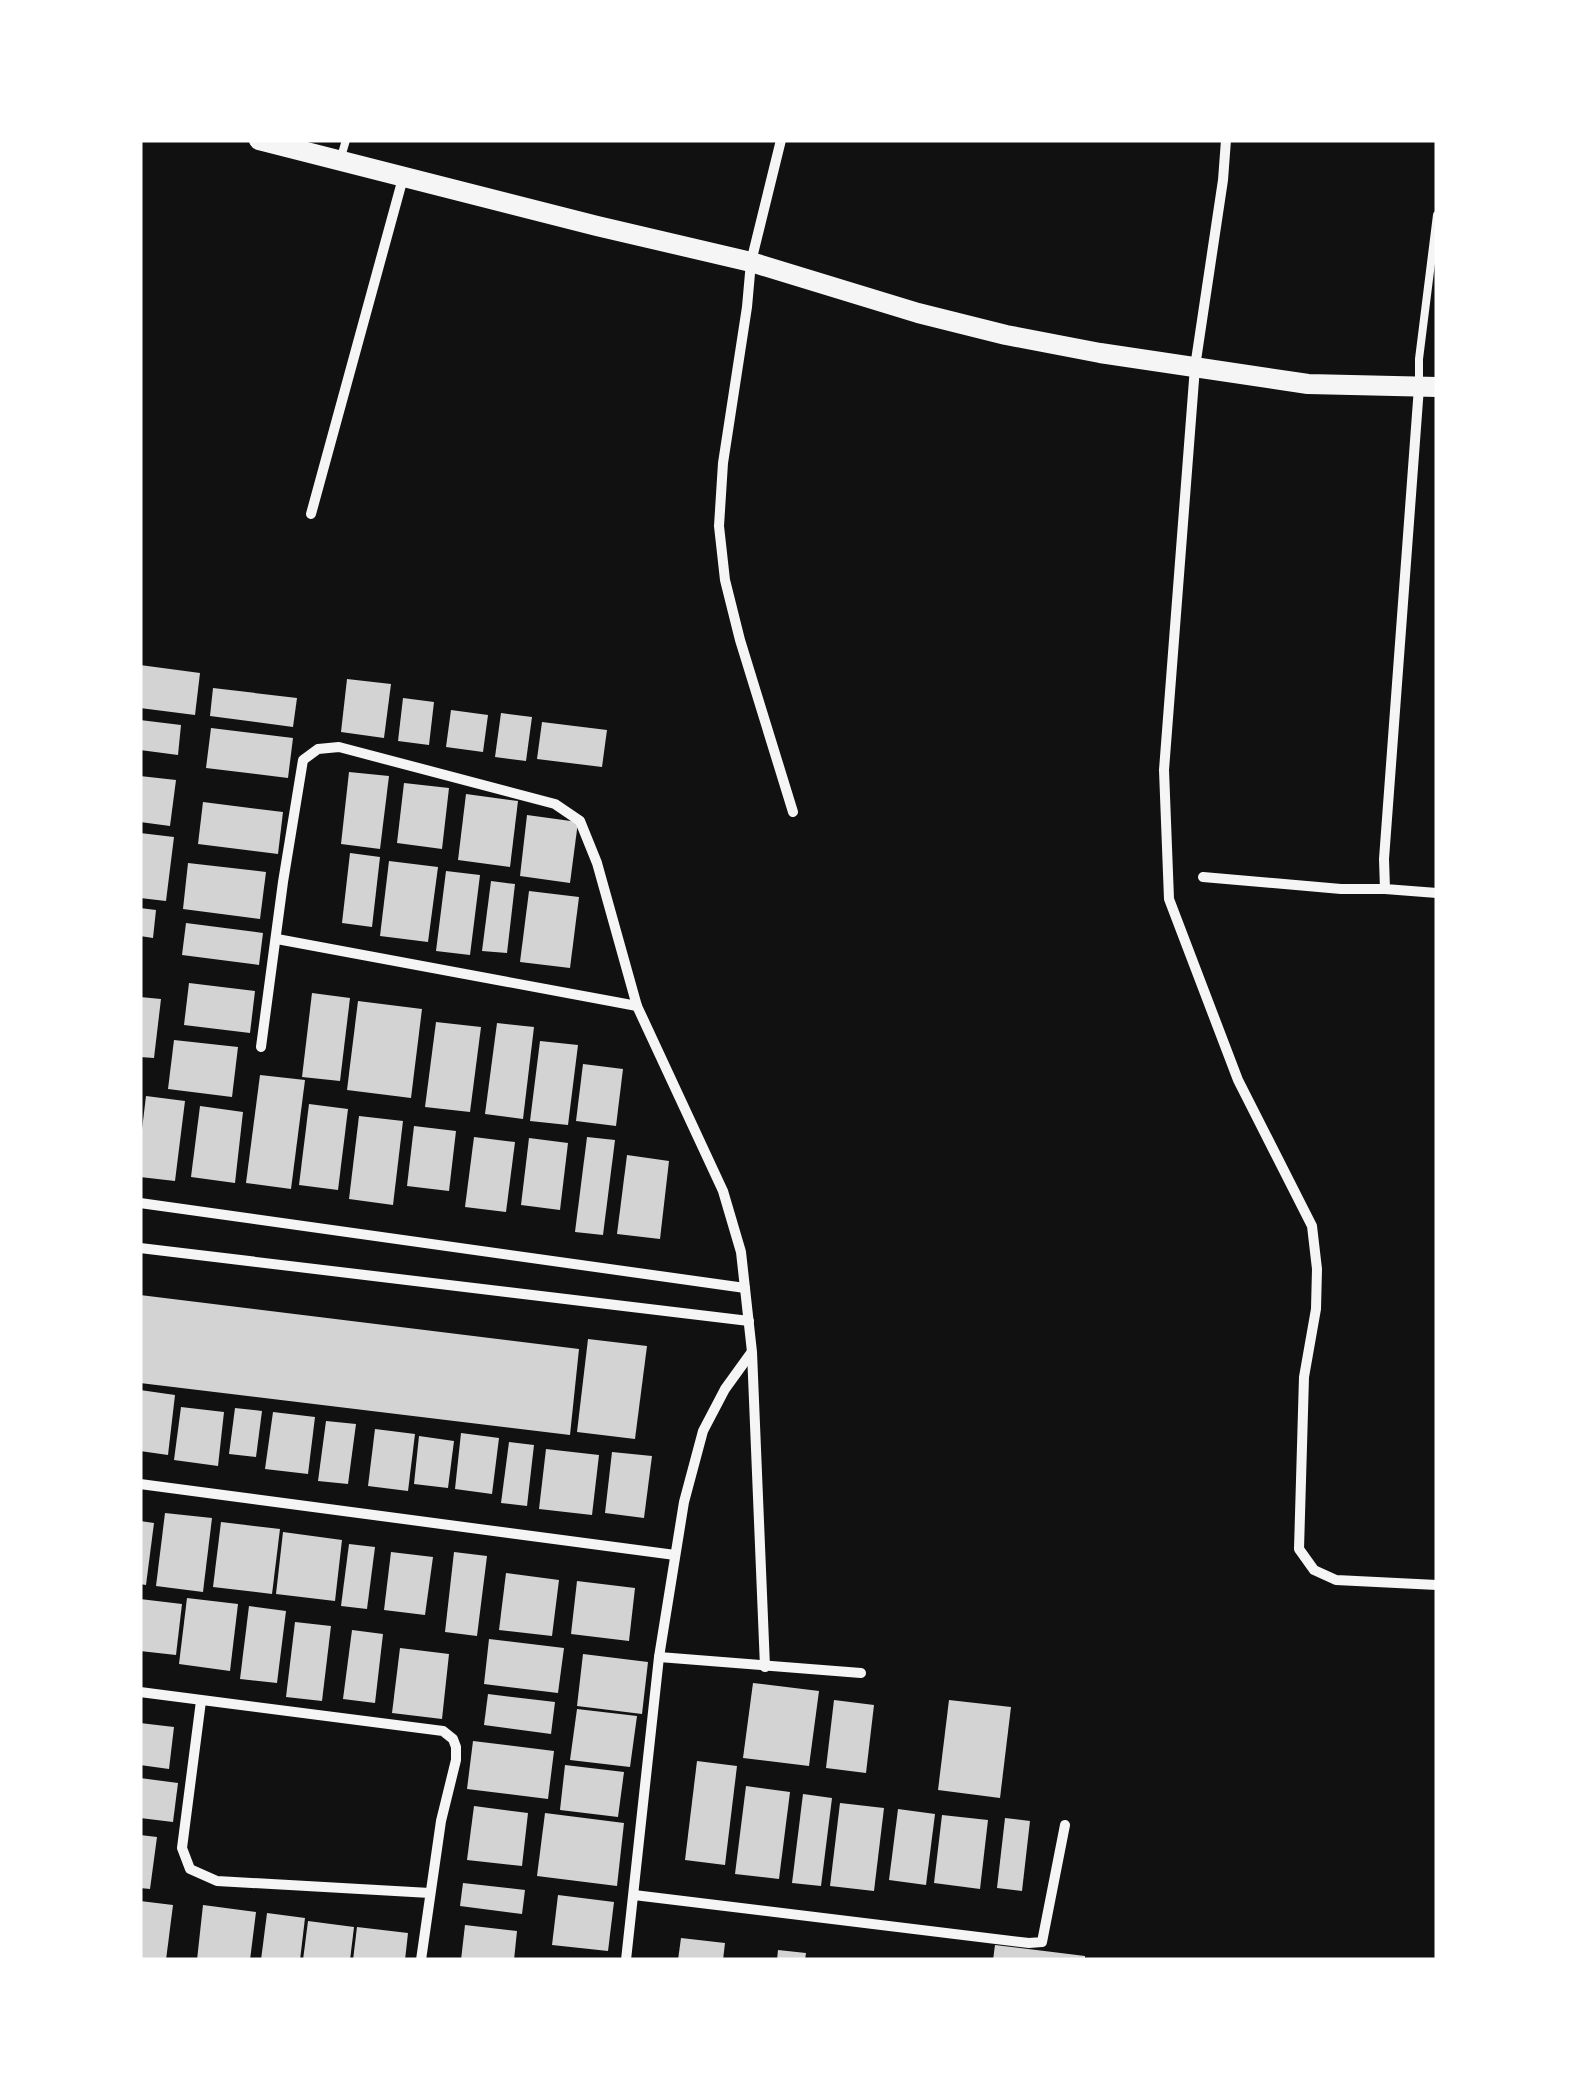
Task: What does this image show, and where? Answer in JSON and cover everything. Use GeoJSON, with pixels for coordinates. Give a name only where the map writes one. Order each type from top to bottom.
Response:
{"type":"FeatureCollection","features":[{"type":"Feature","properties":{"kind":"main road"},"geometry":{"type":"LineString","coordinates":[[259,140],[751,262],[918,313],[1006,335],[1308,384],[1428,387]]}},
{"type":"Feature","properties":{"kind":"street"},"geometry":{"type":"LineString","coordinates":[[780,140],[751,262],[718,526],[724,580],[793,812]]}},
{"type":"Feature","properties":{"kind":"street"},"geometry":{"type":"LineString","coordinates":[[1226,140],[1196,368],[1164,770],[1169,898],[1238,1080],[1312,1226],[1316,1310],[1304,1378],[1298,1550],[1314,1570],[1336,1580],[1437,1585]]}},
{"type":"Feature","properties":{"kind":"street"},"geometry":{"type":"LineString","coordinates":[[311,514],[403,178]]}},
{"type":"Feature","properties":{"kind":"street"},"geometry":{"type":"LineString","coordinates":[[1385,888],[1384,859],[1428,387]]}},
{"type":"Feature","properties":{"kind":"street"},"geometry":{"type":"LineString","coordinates":[[262,1047],[283,882],[304,760],[318,749],[339,748],[555,804],[580,821],[598,863],[637,1006],[723,1191],[741,1252],[752,1352],[765,1667]]}},
{"type":"Feature","properties":{"kind":"street"},"geometry":{"type":"LineString","coordinates":[[1203,877],[1437,893]]}},
{"type":"Feature","properties":{"kind":"street"},"geometry":{"type":"LineString","coordinates":[[277,939],[637,1006]]}},
{"type":"Feature","properties":{"kind":"street"},"geometry":{"type":"LineString","coordinates":[[140,1204],[745,1288]]}},
{"type":"Feature","properties":{"kind":"street"},"geometry":{"type":"LineString","coordinates":[[140,1248],[749,1321]]}},
{"type":"Feature","properties":{"kind":"street"},"geometry":{"type":"LineString","coordinates":[[626,1960],[659,1657],[684,1502],[703,1430],[725,1389],[752,1352]]}},
{"type":"Feature","properties":{"kind":"street"},"geometry":{"type":"LineString","coordinates":[[140,1484],[675,1555]]}},
{"type":"Feature","properties":{"kind":"street"},"geometry":{"type":"LineString","coordinates":[[659,1657],[861,1673]]}},
{"type":"Feature","properties":{"kind":"street"},"geometry":{"type":"LineString","coordinates":[[140,1692],[442,1731],[453,1738],[456,1760],[441,1821],[421,1960]]}},
{"type":"Feature","properties":{"kind":"street"},"geometry":{"type":"LineString","coordinates":[[202,1701],[182,1848],[190,1869],[216,1882],[430,1893]]}},
{"type":"Feature","properties":{"kind":"street"},"geometry":{"type":"LineString","coordinates":[[634,1896],[1042,1942],[1065,1825]]}},
{"type":"Feature","properties":{"kind":"lane"},"geometry":{"type":"LineString","coordinates":[[340,162],[346,140]]}},
{"type":"Feature","properties":{"kind":"lane"},"geometry":{"type":"LineString","coordinates":[[1428,387],[1419,360],[1437,215]]}},
{"type":"Feature","properties":{"kind":"building"},"geometry":{"type":"Polygon","coordinates":[[[140,665],[200,673],[195,715],[140,708],[140,665]]]}},
{"type":"Feature","properties":{"kind":"building"},"geometry":{"type":"Polygon","coordinates":[[[347,679],[391,684],[384,738],[341,732],[347,679]]]}},
{"type":"Feature","properties":{"kind":"building"},"geometry":{"type":"Polygon","coordinates":[[[213,688],[297,698],[293,727],[210,716],[213,688]]]}},
{"type":"Feature","properties":{"kind":"building"},"geometry":{"type":"Polygon","coordinates":[[[403,698],[434,702],[429,745],[398,741],[403,698]]]}},
{"type":"Feature","properties":{"kind":"building"},"geometry":{"type":"Polygon","coordinates":[[[451,710],[488,715],[483,752],[446,747],[451,710]]]}},
{"type":"Feature","properties":{"kind":"building"},"geometry":{"type":"Polygon","coordinates":[[[501,713],[532,717],[526,761],[495,757],[501,713]]]}},
{"type":"Feature","properties":{"kind":"building"},"geometry":{"type":"Polygon","coordinates":[[[140,720],[181,725],[178,755],[140,750],[140,720]]]}},
{"type":"Feature","properties":{"kind":"building"},"geometry":{"type":"Polygon","coordinates":[[[542,722],[607,730],[602,767],[537,759],[542,722]]]}},
{"type":"Feature","properties":{"kind":"building"},"geometry":{"type":"Polygon","coordinates":[[[211,728],[293,738],[288,778],[206,768],[211,728]]]}},
{"type":"Feature","properties":{"kind":"building"},"geometry":{"type":"Polygon","coordinates":[[[349,772],[389,776],[380,849],[341,844],[349,772]]]}},
{"type":"Feature","properties":{"kind":"building"},"geometry":{"type":"Polygon","coordinates":[[[140,776],[176,780],[170,826],[140,822],[140,776]]]}},
{"type":"Feature","properties":{"kind":"building"},"geometry":{"type":"Polygon","coordinates":[[[404,783],[449,788],[442,849],[397,843],[404,783]]]}},
{"type":"Feature","properties":{"kind":"building"},"geometry":{"type":"Polygon","coordinates":[[[466,794],[518,801],[510,867],[458,860],[466,794]]]}},
{"type":"Feature","properties":{"kind":"building"},"geometry":{"type":"Polygon","coordinates":[[[203,802],[283,812],[278,854],[198,844],[203,802]]]}},
{"type":"Feature","properties":{"kind":"building"},"geometry":{"type":"Polygon","coordinates":[[[527,815],[578,822],[570,883],[520,876],[527,815]]]}},
{"type":"Feature","properties":{"kind":"building"},"geometry":{"type":"Polygon","coordinates":[[[140,833],[174,837],[166,901],[140,898],[140,833]]]}},
{"type":"Feature","properties":{"kind":"building"},"geometry":{"type":"Polygon","coordinates":[[[350,853],[380,857],[372,927],[342,923],[350,853]]]}},
{"type":"Feature","properties":{"kind":"building"},"geometry":{"type":"Polygon","coordinates":[[[389,861],[438,867],[428,942],[380,936],[389,861]]]}},
{"type":"Feature","properties":{"kind":"building"},"geometry":{"type":"Polygon","coordinates":[[[188,863],[266,872],[260,919],[183,909],[188,863]]]}},
{"type":"Feature","properties":{"kind":"building"},"geometry":{"type":"Polygon","coordinates":[[[446,871],[480,875],[470,955],[436,951],[446,871]]]}},
{"type":"Feature","properties":{"kind":"building"},"geometry":{"type":"Polygon","coordinates":[[[491,881],[515,884],[507,953],[482,951],[491,881]]]}},
{"type":"Feature","properties":{"kind":"building"},"geometry":{"type":"Polygon","coordinates":[[[529,891],[579,897],[570,968],[520,962],[529,891]]]}},
{"type":"Feature","properties":{"kind":"building"},"geometry":{"type":"Polygon","coordinates":[[[140,908],[156,910],[153,938],[140,936],[140,908]]]}},
{"type":"Feature","properties":{"kind":"building"},"geometry":{"type":"Polygon","coordinates":[[[186,923],[263,933],[259,965],[182,955],[186,923]]]}},
{"type":"Feature","properties":{"kind":"building"},"geometry":{"type":"Polygon","coordinates":[[[189,983],[255,991],[250,1033],[184,1025],[189,983]]]}},
{"type":"Feature","properties":{"kind":"building"},"geometry":{"type":"Polygon","coordinates":[[[312,993],[350,998],[340,1081],[302,1077],[312,993]]]}},
{"type":"Feature","properties":{"kind":"building"},"geometry":{"type":"Polygon","coordinates":[[[140,997],[161,999],[154,1058],[140,1057],[140,997]]]}},
{"type":"Feature","properties":{"kind":"building"},"geometry":{"type":"Polygon","coordinates":[[[358,1001],[422,1009],[411,1098],[347,1090],[358,1001]]]}},
{"type":"Feature","properties":{"kind":"building"},"geometry":{"type":"Polygon","coordinates":[[[436,1022],[481,1027],[470,1112],[425,1107],[436,1022]]]}},
{"type":"Feature","properties":{"kind":"building"},"geometry":{"type":"Polygon","coordinates":[[[497,1023],[534,1027],[523,1119],[485,1114],[497,1023]]]}},
{"type":"Feature","properties":{"kind":"building"},"geometry":{"type":"Polygon","coordinates":[[[174,1040],[238,1047],[232,1097],[168,1089],[174,1040]]]}},
{"type":"Feature","properties":{"kind":"building"},"geometry":{"type":"Polygon","coordinates":[[[540,1041],[578,1045],[568,1125],[530,1121],[540,1041]]]}},
{"type":"Feature","properties":{"kind":"building"},"geometry":{"type":"Polygon","coordinates":[[[583,1064],[623,1069],[616,1126],[576,1121],[583,1064]]]}},
{"type":"Feature","properties":{"kind":"building"},"geometry":{"type":"Polygon","coordinates":[[[260,1075],[305,1080],[291,1189],[246,1183],[260,1075]]]}},
{"type":"Feature","properties":{"kind":"building"},"geometry":{"type":"Polygon","coordinates":[[[146,1096],[185,1101],[175,1181],[140,1177],[146,1096]]]}},
{"type":"Feature","properties":{"kind":"building"},"geometry":{"type":"Polygon","coordinates":[[[309,1104],[348,1109],[338,1190],[299,1185],[309,1104]]]}},
{"type":"Feature","properties":{"kind":"building"},"geometry":{"type":"Polygon","coordinates":[[[200,1106],[243,1112],[235,1183],[191,1177],[200,1106]]]}},
{"type":"Feature","properties":{"kind":"building"},"geometry":{"type":"Polygon","coordinates":[[[359,1116],[403,1121],[393,1205],[349,1199],[359,1116]]]}},
{"type":"Feature","properties":{"kind":"building"},"geometry":{"type":"Polygon","coordinates":[[[414,1126],[456,1131],[449,1191],[407,1186],[414,1126]]]}},
{"type":"Feature","properties":{"kind":"building"},"geometry":{"type":"Polygon","coordinates":[[[474,1137],[515,1142],[506,1212],[465,1207],[474,1137]]]}},
{"type":"Feature","properties":{"kind":"building"},"geometry":{"type":"Polygon","coordinates":[[[587,1137],[615,1140],[603,1235],[575,1232],[587,1137]]]}},
{"type":"Feature","properties":{"kind":"building"},"geometry":{"type":"Polygon","coordinates":[[[529,1138],[568,1143],[560,1210],[521,1205],[529,1138]]]}},
{"type":"Feature","properties":{"kind":"building"},"geometry":{"type":"Polygon","coordinates":[[[627,1155],[669,1161],[660,1239],[617,1234],[627,1155]]]}},
{"type":"Feature","properties":{"kind":"building"},"geometry":{"type":"Polygon","coordinates":[[[140,1295],[579,1349],[570,1435],[140,1383],[140,1295]]]}},
{"type":"Feature","properties":{"kind":"building"},"geometry":{"type":"Polygon","coordinates":[[[588,1339],[647,1346],[635,1439],[577,1432],[588,1339]]]}},
{"type":"Feature","properties":{"kind":"building"},"geometry":{"type":"Polygon","coordinates":[[[140,1390],[175,1395],[168,1455],[140,1451],[140,1390]]]}},
{"type":"Feature","properties":{"kind":"building"},"geometry":{"type":"Polygon","coordinates":[[[181,1407],[224,1412],[218,1466],[174,1460],[181,1407]]]}},
{"type":"Feature","properties":{"kind":"building"},"geometry":{"type":"Polygon","coordinates":[[[235,1408],[262,1411],[256,1457],[229,1454],[235,1408]]]}},
{"type":"Feature","properties":{"kind":"building"},"geometry":{"type":"Polygon","coordinates":[[[273,1412],[315,1417],[308,1474],[265,1469],[273,1412]]]}},
{"type":"Feature","properties":{"kind":"building"},"geometry":{"type":"Polygon","coordinates":[[[326,1421],[356,1424],[348,1484],[318,1481],[326,1421]]]}},
{"type":"Feature","properties":{"kind":"building"},"geometry":{"type":"Polygon","coordinates":[[[375,1429],[415,1434],[408,1491],[368,1486],[375,1429]]]}},
{"type":"Feature","properties":{"kind":"building"},"geometry":{"type":"Polygon","coordinates":[[[461,1433],[499,1438],[492,1494],[455,1489],[461,1433]]]}},
{"type":"Feature","properties":{"kind":"building"},"geometry":{"type":"Polygon","coordinates":[[[419,1436],[454,1441],[448,1488],[414,1484],[419,1436]]]}},
{"type":"Feature","properties":{"kind":"building"},"geometry":{"type":"Polygon","coordinates":[[[509,1442],[534,1445],[527,1506],[501,1503],[509,1442]]]}},
{"type":"Feature","properties":{"kind":"building"},"geometry":{"type":"Polygon","coordinates":[[[546,1449],[599,1455],[592,1515],[539,1509],[546,1449]]]}},
{"type":"Feature","properties":{"kind":"building"},"geometry":{"type":"Polygon","coordinates":[[[612,1452],[652,1456],[644,1518],[605,1513],[612,1452]]]}},
{"type":"Feature","properties":{"kind":"building"},"geometry":{"type":"Polygon","coordinates":[[[165,1513],[212,1518],[203,1592],[156,1586],[165,1513]]]}},
{"type":"Feature","properties":{"kind":"building"},"geometry":{"type":"Polygon","coordinates":[[[140,1521],[154,1523],[146,1585],[140,1584],[140,1521]]]}},
{"type":"Feature","properties":{"kind":"building"},"geometry":{"type":"Polygon","coordinates":[[[221,1522],[280,1529],[272,1594],[213,1587],[221,1522]]]}},
{"type":"Feature","properties":{"kind":"building"},"geometry":{"type":"Polygon","coordinates":[[[283,1532],[342,1540],[335,1601],[276,1594],[283,1532]]]}},
{"type":"Feature","properties":{"kind":"building"},"geometry":{"type":"Polygon","coordinates":[[[349,1544],[375,1547],[367,1609],[341,1606],[349,1544]]]}},
{"type":"Feature","properties":{"kind":"building"},"geometry":{"type":"Polygon","coordinates":[[[391,1552],[433,1557],[425,1615],[384,1610],[391,1552]]]}},
{"type":"Feature","properties":{"kind":"building"},"geometry":{"type":"Polygon","coordinates":[[[454,1552],[487,1556],[477,1636],[445,1632],[454,1552]]]}},
{"type":"Feature","properties":{"kind":"building"},"geometry":{"type":"Polygon","coordinates":[[[506,1573],[559,1580],[552,1636],[499,1630],[506,1573]]]}},
{"type":"Feature","properties":{"kind":"building"},"geometry":{"type":"Polygon","coordinates":[[[577,1581],[635,1588],[629,1641],[571,1634],[577,1581]]]}},
{"type":"Feature","properties":{"kind":"building"},"geometry":{"type":"Polygon","coordinates":[[[187,1598],[238,1604],[230,1671],[179,1664],[187,1598]]]}},
{"type":"Feature","properties":{"kind":"building"},"geometry":{"type":"Polygon","coordinates":[[[140,1599],[182,1604],[176,1655],[140,1651],[140,1599]]]}},
{"type":"Feature","properties":{"kind":"building"},"geometry":{"type":"Polygon","coordinates":[[[249,1606],[286,1611],[277,1683],[240,1679],[249,1606]]]}},
{"type":"Feature","properties":{"kind":"building"},"geometry":{"type":"Polygon","coordinates":[[[295,1622],[331,1626],[322,1701],[286,1697],[295,1622]]]}},
{"type":"Feature","properties":{"kind":"building"},"geometry":{"type":"Polygon","coordinates":[[[352,1630],[383,1634],[375,1703],[343,1699],[352,1630]]]}},
{"type":"Feature","properties":{"kind":"building"},"geometry":{"type":"Polygon","coordinates":[[[489,1639],[564,1648],[558,1693],[484,1684],[489,1639]]]}},
{"type":"Feature","properties":{"kind":"building"},"geometry":{"type":"Polygon","coordinates":[[[400,1648],[449,1654],[442,1719],[392,1713],[400,1648]]]}},
{"type":"Feature","properties":{"kind":"building"},"geometry":{"type":"Polygon","coordinates":[[[583,1654],[648,1662],[642,1714],[577,1706],[583,1654]]]}},
{"type":"Feature","properties":{"kind":"building"},"geometry":{"type":"Polygon","coordinates":[[[753,1683],[819,1691],[809,1766],[743,1758],[753,1683]]]}},
{"type":"Feature","properties":{"kind":"building"},"geometry":{"type":"Polygon","coordinates":[[[488,1694],[555,1702],[551,1734],[484,1725],[488,1694]]]}},
{"type":"Feature","properties":{"kind":"building"},"geometry":{"type":"Polygon","coordinates":[[[834,1700],[874,1705],[866,1773],[826,1768],[834,1700]]]}},
{"type":"Feature","properties":{"kind":"building"},"geometry":{"type":"Polygon","coordinates":[[[949,1700],[1011,1707],[1000,1798],[938,1790],[949,1700]]]}},
{"type":"Feature","properties":{"kind":"building"},"geometry":{"type":"Polygon","coordinates":[[[577,1709],[637,1716],[630,1767],[570,1760],[577,1709]]]}},
{"type":"Feature","properties":{"kind":"building"},"geometry":{"type":"Polygon","coordinates":[[[140,1723],[174,1727],[169,1769],[140,1765],[140,1723]]]}},
{"type":"Feature","properties":{"kind":"building"},"geometry":{"type":"Polygon","coordinates":[[[473,1741],[554,1751],[548,1799],[467,1789],[473,1741]]]}},
{"type":"Feature","properties":{"kind":"building"},"geometry":{"type":"Polygon","coordinates":[[[697,1761],[737,1766],[725,1865],[685,1860],[697,1761]]]}},
{"type":"Feature","properties":{"kind":"building"},"geometry":{"type":"Polygon","coordinates":[[[565,1765],[624,1772],[618,1817],[560,1810],[565,1765]]]}},
{"type":"Feature","properties":{"kind":"building"},"geometry":{"type":"Polygon","coordinates":[[[140,1778],[178,1783],[173,1822],[140,1818],[140,1778]]]}},
{"type":"Feature","properties":{"kind":"building"},"geometry":{"type":"Polygon","coordinates":[[[746,1786],[790,1792],[779,1879],[735,1874],[746,1786]]]}},
{"type":"Feature","properties":{"kind":"building"},"geometry":{"type":"Polygon","coordinates":[[[803,1794],[832,1798],[821,1886],[792,1883],[803,1794]]]}},
{"type":"Feature","properties":{"kind":"building"},"geometry":{"type":"Polygon","coordinates":[[[840,1803],[884,1808],[874,1891],[830,1886],[840,1803]]]}},
{"type":"Feature","properties":{"kind":"building"},"geometry":{"type":"Polygon","coordinates":[[[474,1806],[528,1813],[522,1866],[467,1860],[474,1806]]]}},
{"type":"Feature","properties":{"kind":"building"},"geometry":{"type":"Polygon","coordinates":[[[898,1809],[935,1814],[926,1885],[889,1880],[898,1809]]]}},
{"type":"Feature","properties":{"kind":"building"},"geometry":{"type":"Polygon","coordinates":[[[545,1813],[624,1823],[617,1886],[537,1876],[545,1813]]]}},
{"type":"Feature","properties":{"kind":"building"},"geometry":{"type":"Polygon","coordinates":[[[942,1815],[988,1820],[980,1889],[934,1883],[942,1815]]]}},
{"type":"Feature","properties":{"kind":"building"},"geometry":{"type":"Polygon","coordinates":[[[1005,1818],[1030,1821],[1022,1891],[997,1888],[1005,1818]]]}},
{"type":"Feature","properties":{"kind":"building"},"geometry":{"type":"Polygon","coordinates":[[[140,1835],[157,1837],[150,1889],[140,1888],[140,1835]]]}},
{"type":"Feature","properties":{"kind":"building"},"geometry":{"type":"Polygon","coordinates":[[[463,1883],[525,1890],[522,1914],[460,1906],[463,1883]]]}},
{"type":"Feature","properties":{"kind":"building"},"geometry":{"type":"Polygon","coordinates":[[[558,1895],[614,1902],[608,1951],[552,1945],[558,1895]]]}},
{"type":"Feature","properties":{"kind":"building"},"geometry":{"type":"Polygon","coordinates":[[[140,1901],[173,1905],[166,1960],[140,1960],[140,1901]]]}},
{"type":"Feature","properties":{"kind":"building"},"geometry":{"type":"Polygon","coordinates":[[[203,1905],[256,1912],[250,1960],[197,1960],[203,1905]]]}},
{"type":"Feature","properties":{"kind":"building"},"geometry":{"type":"Polygon","coordinates":[[[267,1913],[305,1918],[300,1960],[261,1960],[267,1913]]]}},
{"type":"Feature","properties":{"kind":"building"},"geometry":{"type":"Polygon","coordinates":[[[308,1921],[354,1927],[350,1960],[303,1960],[308,1921]]]}},
{"type":"Feature","properties":{"kind":"building"},"geometry":{"type":"Polygon","coordinates":[[[465,1925],[517,1931],[514,1960],[461,1960],[465,1925]]]}},
{"type":"Feature","properties":{"kind":"building"},"geometry":{"type":"Polygon","coordinates":[[[357,1927],[408,1933],[405,1960],[353,1960],[357,1927]]]}},
{"type":"Feature","properties":{"kind":"building"},"geometry":{"type":"Polygon","coordinates":[[[681,1938],[725,1943],[723,1960],[678,1960],[681,1938]]]}},
{"type":"Feature","properties":{"kind":"building"},"geometry":{"type":"Polygon","coordinates":[[[995,1945],[1085,1956],[1085,1960],[993,1960],[995,1945]]]}},
{"type":"Feature","properties":{"kind":"building"},"geometry":{"type":"Polygon","coordinates":[[[778,1950],[806,1953],[805,1960],[777,1960],[778,1950]]]}}]}
